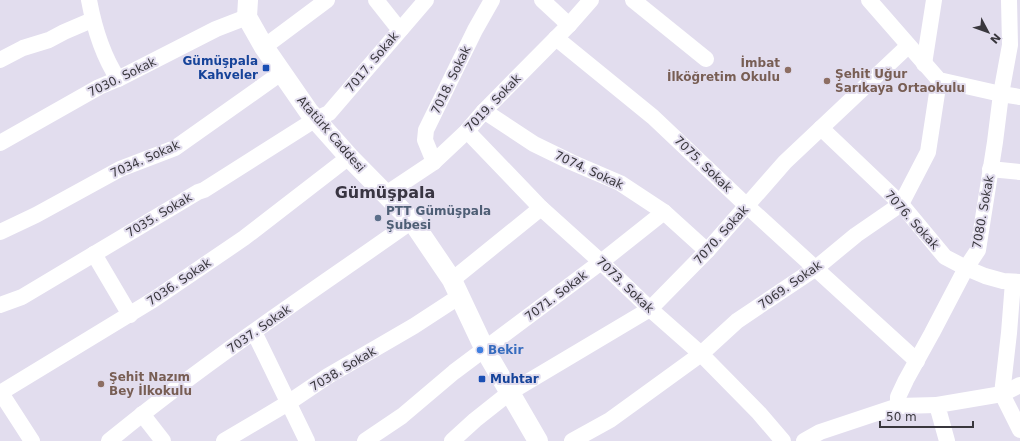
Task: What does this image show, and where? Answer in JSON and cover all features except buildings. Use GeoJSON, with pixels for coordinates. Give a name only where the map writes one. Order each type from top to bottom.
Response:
{"type":"FeatureCollection","features":[{"type":"Feature","properties":{"kind":"main road","name":"Atatürk Caddesi"},"geometry":{"type":"LineString","coordinates":[[247,6],[264,48],[309,112],[349,158],[412,221],[456,288],[485,350],[538,441]]}},
{"type":"Feature","properties":{"kind":"street"},"geometry":{"type":"LineString","coordinates":[[89,0],[92,20],[110,67],[118,79]]}},
{"type":"Feature","properties":{"kind":"street"},"geometry":{"type":"LineString","coordinates":[[264,48],[327,0]]}},
{"type":"Feature","properties":{"kind":"street"},"geometry":{"type":"LineString","coordinates":[[376,0],[395,24],[401,29]]}},
{"type":"Feature","properties":{"kind":"street","name":"7017. Sokak"},"geometry":{"type":"LineString","coordinates":[[316,120],[329,113],[426,0]]}},
{"type":"Feature","properties":{"kind":"street","name":"7018. Sokak"},"geometry":{"type":"LineString","coordinates":[[434,162],[425,140],[426,130],[475,30],[492,0]]}},
{"type":"Feature","properties":{"kind":"street"},"geometry":{"type":"LineString","coordinates":[[542,0],[568,25]]}},
{"type":"Feature","properties":{"kind":"street","name":"7019. Sokak"},"geometry":{"type":"LineString","coordinates":[[386,194],[434,162],[467,131],[484,111],[591,0]]}},
{"type":"Feature","properties":{"kind":"street"},"geometry":{"type":"LineString","coordinates":[[633,0],[706,59]]}},
{"type":"Feature","properties":{"kind":"street"},"geometry":{"type":"LineString","coordinates":[[868,0],[939,80],[1020,97]]}},
{"type":"Feature","properties":{"kind":"street"},"geometry":{"type":"LineString","coordinates":[[924,64],[934,0]]}},
{"type":"Feature","properties":{"kind":"street","name":"7080. Sokak"},"geometry":{"type":"LineString","coordinates":[[898,406],[898,397],[900,392],[966,268],[978,250],[1001,94],[1010,45],[1009,0]]}},
{"type":"Feature","properties":{"kind":"street","name":"7030. Sokak"},"geometry":{"type":"LineString","coordinates":[[0,143],[99,86],[118,79],[216,29],[247,6]]}},
{"type":"Feature","properties":{"kind":"street"},"geometry":{"type":"LineString","coordinates":[[0,60],[23,48],[49,40],[92,20]]}},
{"type":"Feature","properties":{"kind":"street","name":"7075. Sokak"},"geometry":{"type":"LineString","coordinates":[[556,38],[653,117],[747,206],[917,361]]}},
{"type":"Feature","properties":{"kind":"street","name":"7070. Sokak"},"geometry":{"type":"LineString","coordinates":[[452,441],[475,420],[509,393],[650,309],[707,251],[785,162],[908,46]]}},
{"type":"Feature","properties":{"kind":"street","name":"7034. Sokak"},"geometry":{"type":"LineString","coordinates":[[0,232],[36,215],[120,169],[175,148],[281,72]]}},
{"type":"Feature","properties":{"kind":"street","name":"7069. Sokak"},"geometry":{"type":"LineString","coordinates":[[572,441],[610,420],[702,354],[744,316],[769,301],[816,268],[856,235],[901,204],[928,152],[939,80]]}},
{"type":"Feature","properties":{"kind":"street","name":"7074. Sokak"},"geometry":{"type":"LineString","coordinates":[[484,111],[534,144],[620,183],[664,212],[707,251]]}},
{"type":"Feature","properties":{"kind":"street","name":"7035. Sokak"},"geometry":{"type":"LineString","coordinates":[[0,305],[22,297],[220,180],[316,120]]}},
{"type":"Feature","properties":{"kind":"street","name":"7076. Sokak"},"geometry":{"type":"LineString","coordinates":[[821,128],[901,204],[945,257],[985,276],[1016,282]]}},
{"type":"Feature","properties":{"kind":"street","name":"7073. Sokak"},"geometry":{"type":"LineString","coordinates":[[467,131],[541,208],[650,309],[702,354],[759,413],[783,441]]}},
{"type":"Feature","properties":{"kind":"street","name":"7036. Sokak"},"geometry":{"type":"LineString","coordinates":[[0,393],[153,300],[244,238],[349,158]]}},
{"type":"Feature","properties":{"kind":"street"},"geometry":{"type":"LineString","coordinates":[[990,168],[1020,172]]}},
{"type":"Feature","properties":{"kind":"street","name":"7038. Sokak"},"geometry":{"type":"LineString","coordinates":[[224,441],[288,403],[328,376],[414,326],[541,208]]}},
{"type":"Feature","properties":{"kind":"street","name":"7071. Sokak"},"geometry":{"type":"LineString","coordinates":[[365,441],[402,416],[454,372],[601,262],[664,212]]}},
{"type":"Feature","properties":{"kind":"street","name":"7037. Sokak"},"geometry":{"type":"LineString","coordinates":[[109,441],[142,414],[254,332],[412,221]]}},
{"type":"Feature","properties":{"kind":"street"},"geometry":{"type":"LineString","coordinates":[[94,254],[130,315]]}},
{"type":"Feature","properties":{"kind":"street"},"geometry":{"type":"LineString","coordinates":[[1016,282],[1002,394],[1020,430]]}},
{"type":"Feature","properties":{"kind":"street"},"geometry":{"type":"LineString","coordinates":[[254,332],[307,441]]}},
{"type":"Feature","properties":{"kind":"street"},"geometry":{"type":"LineString","coordinates":[[804,441],[822,437],[898,406],[937,405],[1002,394],[1020,385]]}},
{"type":"Feature","properties":{"kind":"street"},"geometry":{"type":"LineString","coordinates":[[0,393],[32,441]]}},
{"type":"Feature","properties":{"kind":"street"},"geometry":{"type":"LineString","coordinates":[[937,405],[948,441]]}},
{"type":"Feature","properties":{"kind":"street"},"geometry":{"type":"LineString","coordinates":[[142,414],[163,441]]}},
{"type":"Feature","properties":{"kind":"place","name":"Gümüşpala Kahveler"},"geometry":{"type":"Point","coordinates":[266,68]}},
{"type":"Feature","properties":{"kind":"place","name":"İmbat İlköğretim Okulu"},"geometry":{"type":"Point","coordinates":[788,70]}},
{"type":"Feature","properties":{"kind":"place","name":"Şehit Uğur Sarıkaya Ortaokulu"},"geometry":{"type":"Point","coordinates":[827,81]}},
{"type":"Feature","properties":{"kind":"place","name":"PTT Gümüşpala Şubesi"},"geometry":{"type":"Point","coordinates":[378,218]}},
{"type":"Feature","properties":{"kind":"place","name":"Bekir"},"geometry":{"type":"Point","coordinates":[480,350]}},
{"type":"Feature","properties":{"kind":"place","name":"Muhtar"},"geometry":{"type":"Point","coordinates":[482,379]}},
{"type":"Feature","properties":{"kind":"place","name":"Şehit Nazım Bey İlkokulu"},"geometry":{"type":"Point","coordinates":[101,384]}},
{"type":"Feature","properties":{"kind":"district","name":"Gümüşpala"},"geometry":{"type":"Point","coordinates":[385,192]}}]}
